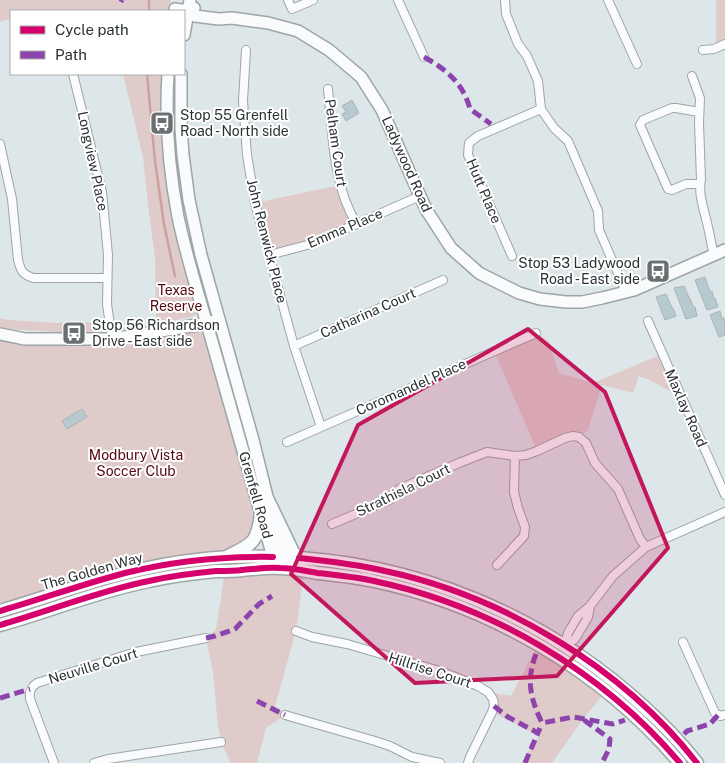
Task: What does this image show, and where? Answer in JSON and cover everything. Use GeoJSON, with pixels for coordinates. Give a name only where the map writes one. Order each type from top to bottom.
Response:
{"type":"FeatureCollection","features":[{"type":"Feature","properties":{"kind":"main road","name":"Ladywood Road"},"geometry":{"type":"LineString","coordinates":[[175,7],[189,5],[195,16],[219,19],[232,18],[268,23],[298,31],[329,50],[361,77],[382,110],[427,211],[452,248],[479,273],[519,292],[540,299],[566,302],[589,301],[634,290],[725,250]]}},
{"type":"Feature","properties":{"kind":"main road"},"geometry":{"type":"LineString","coordinates":[[185,29],[189,5]]}},
{"type":"Feature","properties":{"kind":"main road","name":"Grenfell Road"},"geometry":{"type":"LineString","coordinates":[[168,75],[167,115],[172,178],[178,219],[261,514],[278,561]]}},
{"type":"Feature","properties":{"kind":"main road","name":"Grenfell Road"},"geometry":{"type":"LineString","coordinates":[[181,75],[181,137],[189,200],[201,255],[253,440],[267,498],[278,561]]}},
{"type":"Feature","properties":{"kind":"main road"},"geometry":{"type":"LineString","coordinates":[[0,334],[25,339],[112,339],[219,319]]}},
{"type":"Feature","properties":{"kind":"main road"},"geometry":{"type":"LineString","coordinates":[[267,498],[293,552],[299,558]]}},
{"type":"Feature","properties":{"kind":"main road"},"geometry":{"type":"LineString","coordinates":[[224,558],[242,549],[254,540],[258,532],[261,514]]}},
{"type":"Feature","properties":{"kind":"main road","name":"The Golden Way"},"geometry":{"type":"LineString","coordinates":[[0,611],[128,572],[180,562],[224,558],[278,561],[374,581],[451,604],[492,621],[534,642],[594,665],[664,726],[696,763]]}},
{"type":"Feature","properties":{"kind":"main road","name":"The Golden Way"},"geometry":{"type":"LineString","coordinates":[[0,624],[45,612],[114,589],[149,581],[278,561],[299,558],[378,569],[405,575],[470,597],[507,613],[536,629],[626,707],[680,763]]}},
{"type":"Feature","properties":{"kind":"street"},"geometry":{"type":"LineString","coordinates":[[288,0],[292,9],[313,0]]}},
{"type":"Feature","properties":{"kind":"street"},"geometry":{"type":"LineString","coordinates":[[398,0],[424,57]]}},
{"type":"Feature","properties":{"kind":"street"},"geometry":{"type":"LineString","coordinates":[[505,0],[506,14],[518,44],[527,56],[538,81],[541,109],[554,128],[568,141],[598,212],[599,230],[626,292]]}},
{"type":"Feature","properties":{"kind":"street"},"geometry":{"type":"LineString","coordinates":[[608,0],[637,64]]}},
{"type":"Feature","properties":{"kind":"street"},"geometry":{"type":"LineString","coordinates":[[703,50],[714,49],[725,44]]}},
{"type":"Feature","properties":{"kind":"street","name":"John Renwick Place"},"geometry":{"type":"LineString","coordinates":[[246,50],[243,101],[247,155],[255,204],[294,346],[321,427]]}},
{"type":"Feature","properties":{"kind":"street","name":"Longview Place"},"geometry":{"type":"LineString","coordinates":[[74,75],[102,192],[108,255],[107,304],[112,339]]}},
{"type":"Feature","properties":{"kind":"street"},"geometry":{"type":"LineString","coordinates":[[692,76],[701,105],[699,112],[700,190],[714,255]]}},
{"type":"Feature","properties":{"kind":"street","name":"Pelham Court"},"geometry":{"type":"LineString","coordinates":[[328,89],[335,160],[340,185],[349,211],[356,223]]}},
{"type":"Feature","properties":{"kind":"street"},"geometry":{"type":"LineString","coordinates":[[699,112],[672,108],[643,120],[640,125],[668,189],[672,190],[686,184],[700,184]]}},
{"type":"Feature","properties":{"kind":"street","name":"Hutt Place"},"geometry":{"type":"LineString","coordinates":[[512,256],[468,155],[469,143],[478,136],[541,109]]}},
{"type":"Feature","properties":{"kind":"street"},"geometry":{"type":"LineString","coordinates":[[0,144],[12,199],[18,260],[21,270],[26,276],[33,278],[107,278]]}},
{"type":"Feature","properties":{"kind":"street","name":"Emma Place"},"geometry":{"type":"LineString","coordinates":[[269,255],[311,244],[420,196]]}},
{"type":"Feature","properties":{"kind":"street","name":"Catharina Court"},"geometry":{"type":"LineString","coordinates":[[294,346],[443,280]]}},
{"type":"Feature","properties":{"kind":"street","name":"Maxlay Road"},"geometry":{"type":"LineString","coordinates":[[648,321],[725,495]]}},
{"type":"Feature","properties":{"kind":"street","name":"Coromandel Place"},"geometry":{"type":"LineString","coordinates":[[287,442],[536,333]]}},
{"type":"Feature","properties":{"kind":"street","name":"Strathisla Court"},"geometry":{"type":"LineString","coordinates":[[332,524],[392,499],[399,489],[459,462],[487,452],[515,456],[526,455],[573,436],[579,437],[586,443],[595,463],[618,489],[640,539],[646,547]]}},
{"type":"Feature","properties":{"kind":"street"},"geometry":{"type":"LineString","coordinates":[[497,565],[524,536],[525,527],[514,492],[515,456]]}},
{"type":"Feature","properties":{"kind":"street"},"geometry":{"type":"LineString","coordinates":[[561,651],[575,639],[588,617],[590,606],[613,576],[646,547],[725,512]]}},
{"type":"Feature","properties":{"kind":"street","name":"Hillrise Court"},"geometry":{"type":"LineString","coordinates":[[296,631],[440,671],[488,692],[493,699],[494,706],[468,763]]}},
{"type":"Feature","properties":{"kind":"street","name":"Neuville Court"},"geometry":{"type":"LineString","coordinates":[[54,763],[30,699],[29,694],[33,686],[136,652],[206,638]]}},
{"type":"Feature","properties":{"kind":"street"},"geometry":{"type":"LineString","coordinates":[[683,642],[715,713],[725,716]]}},
{"type":"Feature","properties":{"kind":"street"},"geometry":{"type":"LineString","coordinates":[[285,716],[375,741],[412,757],[440,763]]}},
{"type":"Feature","properties":{"kind":"street"},"geometry":{"type":"LineString","coordinates":[[94,763],[108,759],[221,742]]}},
{"type":"Feature","properties":{"kind":"highlighted area"},"geometry":{"type":"Polygon","coordinates":[[[528,329],[605,392],[668,548],[557,676],[415,683],[291,574],[358,425],[528,329]]]}},
{"type":"Feature","properties":{"kind":"green space"},"geometry":{"type":"Polygon","coordinates":[[[0,0],[171,0],[169,10],[10,10],[10,19],[0,22],[0,0]]]}},
{"type":"Feature","properties":{"kind":"green space"},"geometry":{"type":"Polygon","coordinates":[[[716,0],[725,0],[725,40],[716,44],[716,0]]]}},
{"type":"Feature","properties":{"kind":"green space","name":"Texas Reserve"},"geometry":{"type":"Polygon","coordinates":[[[123,75],[164,75],[163,114],[199,310],[191,317],[156,324],[155,258],[143,157],[123,75]]]}},
{"type":"Feature","properties":{"kind":"green space"},"geometry":{"type":"Polygon","coordinates":[[[340,185],[356,223],[311,244],[269,255],[255,203],[340,185]]]}},
{"type":"Feature","properties":{"kind":"green space"},"geometry":{"type":"Polygon","coordinates":[[[0,318],[58,323],[108,322],[105,328],[94,332],[58,332],[6,329],[0,327],[0,318]]]}},
{"type":"Feature","properties":{"kind":"green space","name":"Modbury Vista Soccer Club"},"geometry":{"type":"Polygon","coordinates":[[[206,323],[261,514],[248,545],[0,611],[0,334],[112,339],[206,323]]]}},
{"type":"Feature","properties":{"kind":"green space"},"geometry":{"type":"Polygon","coordinates":[[[536,333],[548,341],[559,373],[593,383],[662,354],[676,394],[639,376],[633,393],[602,385],[588,430],[579,437],[537,451],[494,351],[536,333]]]}},
{"type":"Feature","properties":{"kind":"green space"},"geometry":{"type":"Polygon","coordinates":[[[304,570],[296,631],[275,706],[285,715],[266,728],[257,763],[231,763],[221,742],[213,672],[206,638],[216,630],[225,571],[304,570]]]}},
{"type":"Feature","properties":{"kind":"green space"},"geometry":{"type":"Polygon","coordinates":[[[538,644],[606,691],[583,719],[552,763],[522,763],[539,736],[492,712],[488,692],[511,696],[538,644]]]}},
{"type":"Feature","properties":{"kind":"building"},"geometry":{"type":"Polygon","coordinates":[[[352,100],[359,113],[346,121],[342,114],[346,112],[342,106],[352,100]]]}},
{"type":"Feature","properties":{"kind":"building"},"geometry":{"type":"Polygon","coordinates":[[[705,277],[718,307],[707,310],[695,280],[705,277]]]}},
{"type":"Feature","properties":{"kind":"building"},"geometry":{"type":"Polygon","coordinates":[[[684,286],[693,307],[695,307],[697,316],[686,319],[674,288],[684,286]]]}},
{"type":"Feature","properties":{"kind":"building"},"geometry":{"type":"Polygon","coordinates":[[[666,294],[676,316],[665,320],[656,297],[666,294]]]}},
{"type":"Feature","properties":{"kind":"building"},"geometry":{"type":"Polygon","coordinates":[[[720,311],[722,319],[724,318],[725,335],[719,337],[710,315],[720,311]]]}},
{"type":"Feature","properties":{"kind":"building"},"geometry":{"type":"Polygon","coordinates":[[[82,409],[87,417],[67,429],[62,421],[82,409]]]}},
{"type":"Feature","properties":{"kind":"waterway"},"geometry":{"type":"LineString","coordinates":[[149,0],[149,10]]}},
{"type":"Feature","properties":{"kind":"waterway"},"geometry":{"type":"LineString","coordinates":[[147,75],[155,161],[164,224],[175,276]]}},
{"type":"Feature","properties":{"kind":"marked path"},"geometry":{"type":"LineString","coordinates":[[424,57],[447,72],[463,92],[470,109],[491,124]]}},
{"type":"Feature","properties":{"kind":"marked path"},"geometry":{"type":"LineString","coordinates":[[206,638],[235,629],[259,604],[272,596]]}},
{"type":"Feature","properties":{"kind":"marked path"},"geometry":{"type":"LineString","coordinates":[[536,654],[530,681],[532,697],[542,723],[573,717],[613,724],[625,720]]}},
{"type":"Feature","properties":{"kind":"marked path"},"geometry":{"type":"LineString","coordinates":[[0,698],[30,689]]}},
{"type":"Feature","properties":{"kind":"marked path"},"geometry":{"type":"LineString","coordinates":[[257,701],[285,715]]}},
{"type":"Feature","properties":{"kind":"marked path"},"geometry":{"type":"LineString","coordinates":[[494,706],[508,717],[538,733]]}},
{"type":"Feature","properties":{"kind":"marked path"},"geometry":{"type":"LineString","coordinates":[[684,734],[687,731],[710,724],[718,715]]}},
{"type":"Feature","properties":{"kind":"marked path"},"geometry":{"type":"LineString","coordinates":[[584,720],[610,739],[609,749],[602,763]]}},
{"type":"Feature","properties":{"kind":"marked path"},"geometry":{"type":"LineString","coordinates":[[525,763],[540,728]]}},
{"type":"Feature","properties":{"kind":"cycle path"},"geometry":{"type":"LineString","coordinates":[[0,611],[125,573],[161,565],[236,557],[273,557]]}},
{"type":"Feature","properties":{"kind":"cycle path"},"geometry":{"type":"LineString","coordinates":[[299,558],[363,566],[429,582],[473,598],[516,617],[557,640],[633,696],[667,728],[697,763]]}},
{"type":"Feature","properties":{"kind":"cycle path"},"geometry":{"type":"LineString","coordinates":[[0,625],[130,585],[199,573],[285,568],[374,581],[418,592],[461,607],[502,625],[542,647],[616,699],[680,763]]}},
{"type":"Feature","properties":{"kind":"place","name":"Stop 55 Grenfell Road - North side"},"geometry":{"type":"Point","coordinates":[162,123]}},
{"type":"Feature","properties":{"kind":"place","name":"Stop 53 Ladywood Road - East side"},"geometry":{"type":"Point","coordinates":[658,271]}},
{"type":"Feature","properties":{"kind":"place","name":"Stop 56 Richardson Drive - East side"},"geometry":{"type":"Point","coordinates":[74,333]}}]}
